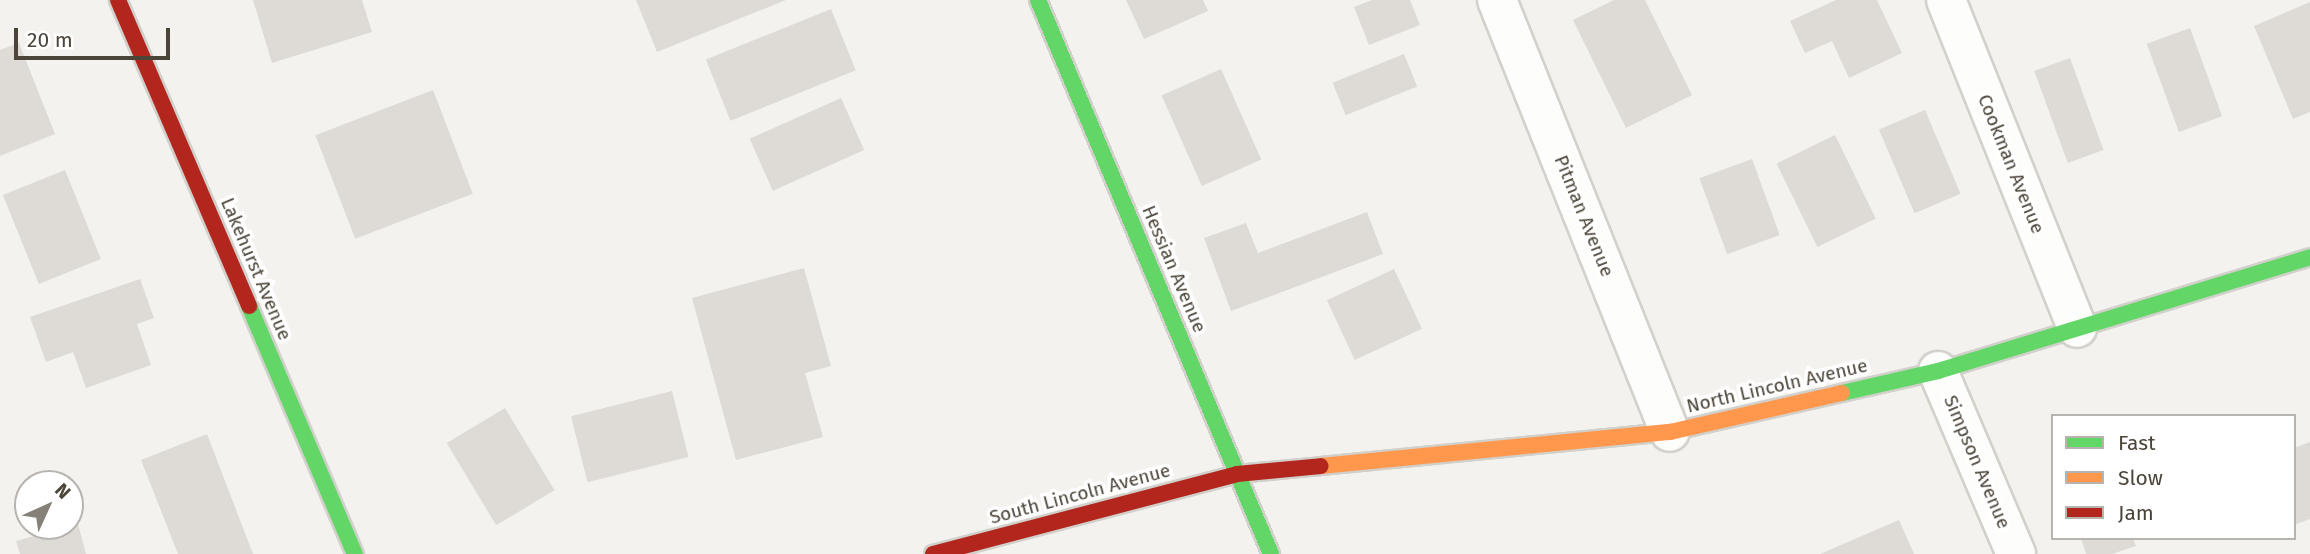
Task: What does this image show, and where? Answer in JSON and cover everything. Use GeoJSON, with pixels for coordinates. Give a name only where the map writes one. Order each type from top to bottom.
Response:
{"type":"FeatureCollection","features":[{"type":"Feature","properties":{"kind":"street","name":"Lakehurst Avenue"},"geometry":{"type":"LineString","coordinates":[[118,0],[355,554]]}},
{"type":"Feature","properties":{"kind":"street","name":"Hessian Avenue"},"geometry":{"type":"LineString","coordinates":[[1038,0],[1271,554]]}},
{"type":"Feature","properties":{"kind":"street","name":"Pitman Avenue"},"geometry":{"type":"LineString","coordinates":[[1497,0],[1670,432]]}},
{"type":"Feature","properties":{"kind":"street","name":"Cookman Avenue"},"geometry":{"type":"LineString","coordinates":[[1946,0],[2077,328]]}},
{"type":"Feature","properties":{"kind":"street","name":"North Lincoln Avenue"},"geometry":{"type":"LineString","coordinates":[[1237,474],[1670,432],[1938,370],[2310,257]]}},
{"type":"Feature","properties":{"kind":"street","name":"Simpson Avenue"},"geometry":{"type":"LineString","coordinates":[[1938,370],[2015,554]]}},
{"type":"Feature","properties":{"kind":"street","name":"South Lincoln Avenue"},"geometry":{"type":"LineString","coordinates":[[933,554],[1237,474]]}},
{"type":"Feature","properties":{"kind":"building"},"geometry":{"type":"Polygon","coordinates":[[[253,0],[362,0],[372,32],[272,63],[253,0]]]}},
{"type":"Feature","properties":{"kind":"building"},"geometry":{"type":"Polygon","coordinates":[[[636,0],[786,0],[657,52],[636,0]]]}},
{"type":"Feature","properties":{"kind":"building"},"geometry":{"type":"Polygon","coordinates":[[[1126,0],[1203,0],[1208,11],[1144,39],[1126,0]]]}},
{"type":"Feature","properties":{"kind":"building"},"geometry":{"type":"Polygon","coordinates":[[[1372,0],[1410,0],[1420,25],[1369,45],[1354,7],[1372,0]]]}},
{"type":"Feature","properties":{"kind":"building"},"geometry":{"type":"Polygon","coordinates":[[[1614,0],[1645,0],[1692,95],[1626,128],[1573,20],[1614,0]]]}},
{"type":"Feature","properties":{"kind":"building"},"geometry":{"type":"Polygon","coordinates":[[[1836,0],[1877,0],[1902,53],[1849,78],[1832,41],[1805,53],[1790,21],[1836,0]]]}},
{"type":"Feature","properties":{"kind":"building"},"geometry":{"type":"Polygon","coordinates":[[[2310,2],[2310,112],[2293,119],[2254,26],[2310,2]]]}},
{"type":"Feature","properties":{"kind":"building"},"geometry":{"type":"Polygon","coordinates":[[[831,9],[856,70],[731,121],[706,60],[831,9]]]}},
{"type":"Feature","properties":{"kind":"building"},"geometry":{"type":"Polygon","coordinates":[[[2190,28],[2222,116],[2179,132],[2147,44],[2190,28]]]}},
{"type":"Feature","properties":{"kind":"building"},"geometry":{"type":"Polygon","coordinates":[[[19,43],[55,134],[0,156],[0,50],[19,43]]]}},
{"type":"Feature","properties":{"kind":"building"},"geometry":{"type":"Polygon","coordinates":[[[1404,54],[1417,86],[1346,115],[1333,83],[1404,54]]]}},
{"type":"Feature","properties":{"kind":"building"},"geometry":{"type":"Polygon","coordinates":[[[2070,58],[2104,150],[2068,163],[2034,71],[2070,58]]]}},
{"type":"Feature","properties":{"kind":"building"},"geometry":{"type":"Polygon","coordinates":[[[1221,69],[1261,159],[1202,186],[1162,95],[1221,69]]]}},
{"type":"Feature","properties":{"kind":"building"},"geometry":{"type":"Polygon","coordinates":[[[433,90],[473,194],[355,239],[315,135],[433,90]]]}},
{"type":"Feature","properties":{"kind":"building"},"geometry":{"type":"Polygon","coordinates":[[[841,98],[864,150],[773,191],[750,139],[841,98]]]}},
{"type":"Feature","properties":{"kind":"building"},"geometry":{"type":"Polygon","coordinates":[[[1925,110],[1961,194],[1915,213],[1879,130],[1925,110]]]}},
{"type":"Feature","properties":{"kind":"building"},"geometry":{"type":"Polygon","coordinates":[[[1835,135],[1876,219],[1817,247],[1777,163],[1835,135]]]}},
{"type":"Feature","properties":{"kind":"building"},"geometry":{"type":"Polygon","coordinates":[[[1752,159],[1780,235],[1727,254],[1699,178],[1752,159]]]}},
{"type":"Feature","properties":{"kind":"building"},"geometry":{"type":"Polygon","coordinates":[[[65,170],[101,259],[39,284],[3,195],[65,170]]]}},
{"type":"Feature","properties":{"kind":"building"},"geometry":{"type":"Polygon","coordinates":[[[1367,212],[1383,254],[1231,311],[1204,238],[1246,223],[1258,253],[1367,212]]]}},
{"type":"Feature","properties":{"kind":"building"},"geometry":{"type":"Polygon","coordinates":[[[804,268],[831,366],[805,373],[823,437],[736,460],[692,298],[804,268]]]}},
{"type":"Feature","properties":{"kind":"building"},"geometry":{"type":"Polygon","coordinates":[[[1394,269],[1422,329],[1355,360],[1327,300],[1394,269]]]}},
{"type":"Feature","properties":{"kind":"building"},"geometry":{"type":"Polygon","coordinates":[[[140,279],[154,318],[137,324],[151,365],[86,388],[73,352],[46,362],[30,317],[140,279]]]}},
{"type":"Feature","properties":{"kind":"building"},"geometry":{"type":"Polygon","coordinates":[[[672,391],[688,457],[588,482],[571,416],[672,391]]]}},
{"type":"Feature","properties":{"kind":"building"},"geometry":{"type":"Polygon","coordinates":[[[505,408],[554,490],[496,525],[447,443],[505,408]]]}},
{"type":"Feature","properties":{"kind":"building"},"geometry":{"type":"Polygon","coordinates":[[[207,434],[253,554],[178,554],[141,460],[207,434]]]}},
{"type":"Feature","properties":{"kind":"building"},"geometry":{"type":"Polygon","coordinates":[[[2310,442],[2310,519],[2296,524],[2296,447],[2310,442]]]}},
{"type":"Feature","properties":{"kind":"building"},"geometry":{"type":"Polygon","coordinates":[[[1899,520],[1914,554],[1820,554],[1899,520]]]}},
{"type":"Feature","properties":{"kind":"building"},"geometry":{"type":"Polygon","coordinates":[[[82,540],[86,554],[20,554],[16,541],[82,540]]]}},
{"type":"Feature","properties":{"kind":"building"},"geometry":{"type":"Polygon","coordinates":[[[2082,540],[2134,540],[2136,546],[2112,554],[2086,554],[2082,540]]]}},
{"type":"Feature","properties":{"kind":"traffic: fast"},"geometry":{"type":"LineString","coordinates":[[1038,0],[1271,554]]}},
{"type":"Feature","properties":{"kind":"traffic: fast"},"geometry":{"type":"LineString","coordinates":[[1842,393],[1938,371],[2310,257]]}},
{"type":"Feature","properties":{"kind":"traffic: fast"},"geometry":{"type":"LineString","coordinates":[[249,306],[355,554]]}},
{"type":"Feature","properties":{"kind":"traffic: slow"},"geometry":{"type":"LineString","coordinates":[[1321,466],[1670,432],[1842,393]]}},
{"type":"Feature","properties":{"kind":"traffic: jam"},"geometry":{"type":"LineString","coordinates":[[118,0],[249,306]]}},
{"type":"Feature","properties":{"kind":"traffic: jam"},"geometry":{"type":"LineString","coordinates":[[933,554],[1237,474],[1321,466]]}}]}
